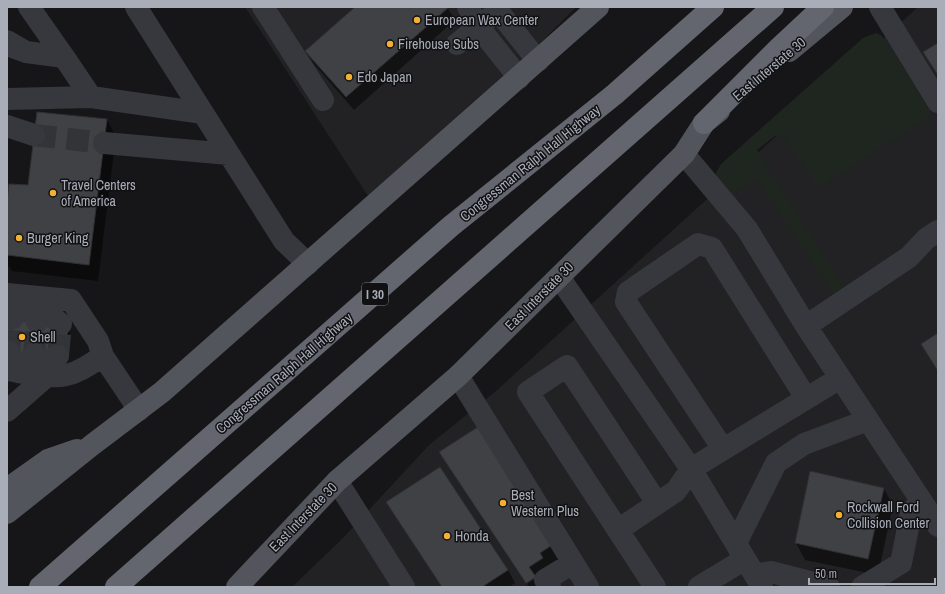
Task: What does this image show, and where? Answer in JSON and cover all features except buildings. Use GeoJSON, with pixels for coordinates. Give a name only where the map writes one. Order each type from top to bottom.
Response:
{"type":"FeatureCollection","features":[{"type":"Feature","properties":{"kind":"highway","name":"Congressman Ralph Hall Highway"},"geometry":{"type":"LineString","coordinates":[[40,587],[451,226],[615,94],[713,7]]}},
{"type":"Feature","properties":{"kind":"highway"},"geometry":{"type":"LineString","coordinates":[[116,587],[773,7]]}},
{"type":"Feature","properties":{"kind":"highway"},"geometry":{"type":"LineString","coordinates":[[704,123],[778,49],[824,7]]}},
{"type":"Feature","properties":{"kind":"main road"},"geometry":{"type":"LineString","coordinates":[[7,513],[92,445],[162,392],[598,7]]}},
{"type":"Feature","properties":{"kind":"main road","name":"East Interstate 30"},"geometry":{"type":"LineString","coordinates":[[244,584],[337,481],[458,376],[684,154],[704,123],[842,7]]}},
{"type":"Feature","properties":{"kind":"main road"},"geometry":{"type":"LineString","coordinates":[[7,489],[48,460],[92,445]]}},
{"type":"Feature","properties":{"kind":"lane"},"geometry":{"type":"LineString","coordinates":[[29,7],[91,97]]}},
{"type":"Feature","properties":{"kind":"lane"},"geometry":{"type":"LineString","coordinates":[[136,7],[284,241],[308,264]]}},
{"type":"Feature","properties":{"kind":"lane"},"geometry":{"type":"LineString","coordinates":[[263,7],[323,100]]}},
{"type":"Feature","properties":{"kind":"lane"},"geometry":{"type":"LineString","coordinates":[[468,7],[478,26],[519,78]]}},
{"type":"Feature","properties":{"kind":"lane"},"geometry":{"type":"LineString","coordinates":[[880,7],[938,102]]}},
{"type":"Feature","properties":{"kind":"lane"},"geometry":{"type":"LineString","coordinates":[[457,44],[499,8],[538,61]]}},
{"type":"Feature","properties":{"kind":"lane"},"geometry":{"type":"LineString","coordinates":[[7,41],[10,52],[64,57]]}},
{"type":"Feature","properties":{"kind":"lane"},"geometry":{"type":"LineString","coordinates":[[7,99],[91,97],[203,113]]}},
{"type":"Feature","properties":{"kind":"lane"},"geometry":{"type":"LineString","coordinates":[[7,126],[34,135]]}},
{"type":"Feature","properties":{"kind":"lane"},"geometry":{"type":"LineString","coordinates":[[104,143],[229,154]]}},
{"type":"Feature","properties":{"kind":"lane"},"geometry":{"type":"LineString","coordinates":[[684,154],[747,229],[806,326],[932,514]]}},
{"type":"Feature","properties":{"kind":"lane"},"geometry":{"type":"LineString","coordinates":[[806,326],[909,257],[926,239],[938,232]]}},
{"type":"Feature","properties":{"kind":"lane"},"geometry":{"type":"LineString","coordinates":[[723,449],[626,302],[628,292],[698,244],[712,248],[806,398]]}},
{"type":"Feature","properties":{"kind":"lane"},"geometry":{"type":"LineString","coordinates":[[559,277],[691,469],[749,566]]}},
{"type":"Feature","properties":{"kind":"lane"},"geometry":{"type":"LineString","coordinates":[[17,295],[71,300],[98,341],[103,356],[139,410]]}},
{"type":"Feature","properties":{"kind":"lane"},"geometry":{"type":"LineString","coordinates":[[10,313],[17,295]]}},
{"type":"Feature","properties":{"kind":"lane"},"geometry":{"type":"LineString","coordinates":[[17,295],[37,322]]}},
{"type":"Feature","properties":{"kind":"lane"},"geometry":{"type":"LineString","coordinates":[[17,295],[61,324]]}},
{"type":"Feature","properties":{"kind":"lane"},"geometry":{"type":"LineString","coordinates":[[10,365],[34,354]]}},
{"type":"Feature","properties":{"kind":"lane"},"geometry":{"type":"LineString","coordinates":[[10,365],[58,356]]}},
{"type":"Feature","properties":{"kind":"lane"},"geometry":{"type":"LineString","coordinates":[[10,365],[46,376],[69,375],[82,370],[103,356]]}},
{"type":"Feature","properties":{"kind":"lane"},"geometry":{"type":"LineString","coordinates":[[655,587],[528,392],[567,366],[657,503]]}},
{"type":"Feature","properties":{"kind":"lane"},"geometry":{"type":"LineString","coordinates":[[7,411],[46,376]]}},
{"type":"Feature","properties":{"kind":"lane"},"geometry":{"type":"LineString","coordinates":[[458,376],[588,587]]}},
{"type":"Feature","properties":{"kind":"lane"},"geometry":{"type":"LineString","coordinates":[[618,530],[676,491],[691,469],[840,378]]}},
{"type":"Feature","properties":{"kind":"lane"},"geometry":{"type":"LineString","coordinates":[[749,566],[776,463],[804,444],[868,420]]}},
{"type":"Feature","properties":{"kind":"lane"},"geometry":{"type":"LineString","coordinates":[[337,481],[404,587]]}},
{"type":"Feature","properties":{"kind":"lane"},"geometry":{"type":"LineString","coordinates":[[862,587],[901,563],[911,512],[932,514]]}},
{"type":"Feature","properties":{"kind":"lane"},"geometry":{"type":"LineString","coordinates":[[550,587],[545,580],[573,563]]}},
{"type":"Feature","properties":{"kind":"lane"},"geometry":{"type":"LineString","coordinates":[[699,587],[749,566],[829,587]]}},
{"type":"Feature","properties":{"kind":"shaded area"},"geometry":{"type":"Polygon","coordinates":[[[245,7],[576,7],[483,100],[368,196],[245,7]]]}},
{"type":"Feature","properties":{"kind":"shaded area"},"geometry":{"type":"Polygon","coordinates":[[[918,7],[938,7],[938,587],[292,587],[343,538],[429,445],[496,391],[918,7]]]}},
{"type":"Feature","properties":{"kind":"shaded area"},"geometry":{"type":"Polygon","coordinates":[[[876,33],[881,35],[885,40],[909,76],[932,115],[819,188],[785,138],[775,136],[757,150],[845,289],[835,296],[757,179],[730,196],[715,175],[721,164],[863,38],[876,33]]]}},
{"type":"Feature","properties":{"kind":"tunnel"},"geometry":{"type":"LineString","coordinates":[[34,135],[104,143]]}},
{"type":"Feature","properties":{"kind":"tunnel"},"geometry":{"type":"LineString","coordinates":[[9,352],[12,319]]}},
{"type":"Feature","properties":{"kind":"tunnel"},"geometry":{"type":"LineString","coordinates":[[34,354],[37,322]]}},
{"type":"Feature","properties":{"kind":"tunnel"},"geometry":{"type":"LineString","coordinates":[[58,356],[61,324]]}},
{"type":"Feature","properties":{"kind":"place","name":"European Wax Center"},"geometry":{"type":"Point","coordinates":[417,20]}},
{"type":"Feature","properties":{"kind":"place","name":"Firehouse Subs"},"geometry":{"type":"Point","coordinates":[390,44]}},
{"type":"Feature","properties":{"kind":"place","name":"Edo Japan"},"geometry":{"type":"Point","coordinates":[349,77]}},
{"type":"Feature","properties":{"kind":"place","name":"Travel Centers of America"},"geometry":{"type":"Point","coordinates":[53,193]}},
{"type":"Feature","properties":{"kind":"place","name":"Burger King"},"geometry":{"type":"Point","coordinates":[19,238]}},
{"type":"Feature","properties":{"kind":"place","name":"Shell"},"geometry":{"type":"Point","coordinates":[22,337]}},
{"type":"Feature","properties":{"kind":"place","name":"Best Western Plus"},"geometry":{"type":"Point","coordinates":[503,503]}},
{"type":"Feature","properties":{"kind":"place","name":"Rockwall Ford Collision Center"},"geometry":{"type":"Point","coordinates":[839,515]}},
{"type":"Feature","properties":{"kind":"place","name":"Honda"},"geometry":{"type":"Point","coordinates":[447,536]}}]}
